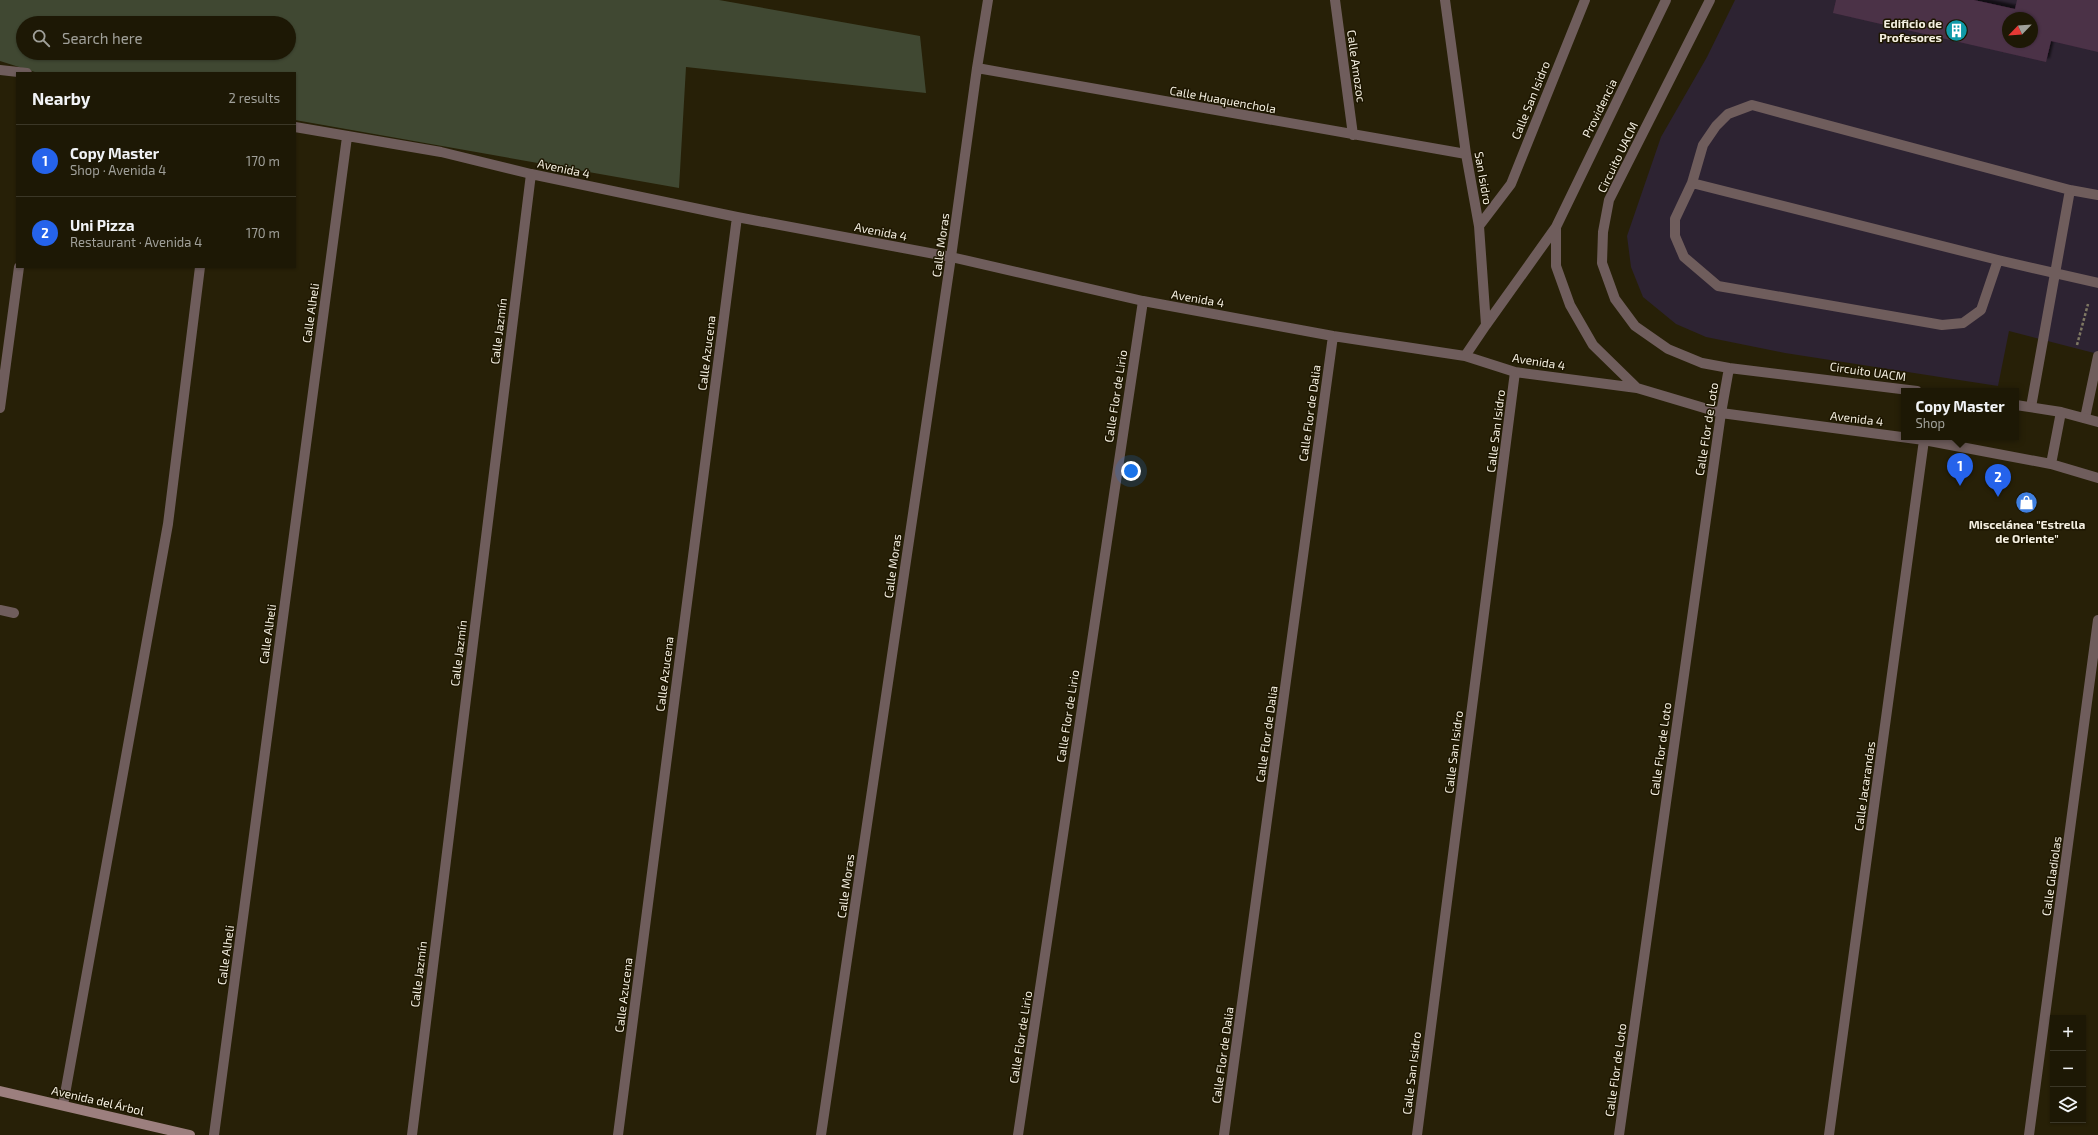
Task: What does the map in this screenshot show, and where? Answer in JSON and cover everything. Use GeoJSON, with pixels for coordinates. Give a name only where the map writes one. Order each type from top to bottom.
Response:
{"type":"FeatureCollection","features":[{"type":"Feature","properties":{"kind":"street","name":"Calle Moras"},"geometry":{"type":"LineString","coordinates":[[821,1135],[952,258],[977,68],[988,0]]}},
{"type":"Feature","properties":{"kind":"street","name":"Calle Amozoc"},"geometry":{"type":"LineString","coordinates":[[1335,0],[1353,135]]}},
{"type":"Feature","properties":{"kind":"street","name":"San Isidro"},"geometry":{"type":"LineString","coordinates":[[1445,0],[1466,154],[1479,226],[1486,325]]}},
{"type":"Feature","properties":{"kind":"street","name":"Calle San Isidro"},"geometry":{"type":"LineString","coordinates":[[1479,226],[1511,184],[1585,0]]}},
{"type":"Feature","properties":{"kind":"street","name":"Providencia"},"geometry":{"type":"LineString","coordinates":[[1486,325],[1556,227],[1666,0]]}},
{"type":"Feature","properties":{"kind":"street","name":"Circuito UACM"},"geometry":{"type":"LineString","coordinates":[[1710,0],[1610,200],[1603,232],[1602,263],[1615,299],[1635,326],[1668,349],[1702,363],[1729,368],[1901,389]]}},
{"type":"Feature","properties":{"kind":"street","name":"Calle Huaquenchola"},"geometry":{"type":"LineString","coordinates":[[977,68],[1466,154]]}},
{"type":"Feature","properties":{"kind":"street"},"geometry":{"type":"LineString","coordinates":[[0,70],[18,72]]}},
{"type":"Feature","properties":{"kind":"street"},"geometry":{"type":"LineString","coordinates":[[1998,260],[1981,310],[1963,323],[1942,325],[1718,286],[1684,258],[1675,236],[1675,219],[1692,183],[1703,145],[1716,126],[1728,114],[1752,105],[2070,190],[2098,195]]}},
{"type":"Feature","properties":{"kind":"street","name":"Avenida 4"},"geometry":{"type":"LineString","coordinates":[[296,127],[441,152],[531,174],[952,258],[1143,301],[1333,336],[1465,356],[1515,372],[1637,388],[1721,413],[1901,437]]}},
{"type":"Feature","properties":{"kind":"street","name":"Calle Alheli"},"geometry":{"type":"LineString","coordinates":[[214,1135],[347,137]]}},
{"type":"Feature","properties":{"kind":"street","name":"Calle Jazmín"},"geometry":{"type":"LineString","coordinates":[[412,1135],[531,174]]}},
{"type":"Feature","properties":{"kind":"street"},"geometry":{"type":"LineString","coordinates":[[1692,183],[1998,260],[2096,282]]}},
{"type":"Feature","properties":{"kind":"street"},"geometry":{"type":"LineString","coordinates":[[2031,407],[2070,190]]}},
{"type":"Feature","properties":{"kind":"street","name":"Calle Azucena"},"geometry":{"type":"LineString","coordinates":[[618,1135],[737,216]]}},
{"type":"Feature","properties":{"kind":"street","name":"Providencia"},"geometry":{"type":"LineString","coordinates":[[1556,227],[1556,266],[1570,305],[1593,345],[1637,388]]}},
{"type":"Feature","properties":{"kind":"street"},"geometry":{"type":"LineString","coordinates":[[0,408],[19,268]]}},
{"type":"Feature","properties":{"kind":"street"},"geometry":{"type":"LineString","coordinates":[[63,1106],[168,524],[200,268]]}},
{"type":"Feature","properties":{"kind":"street","name":"Calle Flor de Lirio"},"geometry":{"type":"LineString","coordinates":[[1018,1135],[1143,301]]}},
{"type":"Feature","properties":{"kind":"street"},"geometry":{"type":"LineString","coordinates":[[1465,356],[1486,325]]}},
{"type":"Feature","properties":{"kind":"street","name":"Calle Flor de Dalia"},"geometry":{"type":"LineString","coordinates":[[1224,1135],[1333,336]]}},
{"type":"Feature","properties":{"kind":"street"},"geometry":{"type":"LineString","coordinates":[[2085,418],[2098,356]]}},
{"type":"Feature","properties":{"kind":"street","name":"Calle Flor de Loto"},"geometry":{"type":"LineString","coordinates":[[1619,1135],[1721,413],[1729,368]]}},
{"type":"Feature","properties":{"kind":"street","name":"Calle San Isidro"},"geometry":{"type":"LineString","coordinates":[[1417,1135],[1515,372]]}},
{"type":"Feature","properties":{"kind":"street"},"geometry":{"type":"LineString","coordinates":[[2019,405],[2061,412],[2098,422]]}},
{"type":"Feature","properties":{"kind":"street"},"geometry":{"type":"LineString","coordinates":[[2051,464],[2061,412]]}},
{"type":"Feature","properties":{"kind":"street","name":"Avenida 4"},"geometry":{"type":"LineString","coordinates":[[1924,440],[2051,464],[2098,478]]}},
{"type":"Feature","properties":{"kind":"street","name":"Calle Jacarandas"},"geometry":{"type":"LineString","coordinates":[[1829,1135],[1924,440]]}},
{"type":"Feature","properties":{"kind":"street"},"geometry":{"type":"LineString","coordinates":[[0,610],[14,613]]}},
{"type":"Feature","properties":{"kind":"street","name":"Calle Gladiolas"},"geometry":{"type":"LineString","coordinates":[[2029,1135],[2098,620]]}},
{"type":"Feature","properties":{"kind":"street","name":"Avenida del Árbol"},"geometry":{"type":"LineString","coordinates":[[0,1090],[190,1135]]}},
{"type":"Feature","properties":{"kind":"path"},"geometry":{"type":"LineString","coordinates":[[2076,348],[2096,282]]}},
{"type":"Feature","properties":{"kind":"shaded area"},"geometry":{"type":"Polygon","coordinates":[[[1735,0],[2098,0],[2098,354],[2009,331],[1998,386],[1785,353],[1706,337],[1676,324],[1643,297],[1631,267],[1627,236],[1661,137],[1707,57],[1735,0]]]}},
{"type":"Feature","properties":{"kind":"green space"},"geometry":{"type":"Polygon","coordinates":[[[0,0],[719,0],[920,36],[926,93],[686,67],[679,188],[296,120],[296,72],[35,72],[0,61],[0,0]]]}},
{"type":"Feature","properties":{"kind":"building","name":"Edificio de Profesores"},"geometry":{"type":"Polygon","coordinates":[[[1836,0],[1974,0],[2015,9],[2017,0],[2098,0],[2098,52],[2051,41],[2046,62],[1833,13],[1836,0]]]}},
{"type":"Feature","properties":{"kind":"place","name":"Edificio de Profesores"},"geometry":{"type":"Point","coordinates":[1957,30]}},
{"type":"Feature","properties":{"kind":"place","name":"Copy Master"},"geometry":{"type":"Point","coordinates":[1960,486]}},
{"type":"Feature","properties":{"kind":"place","name":"Uni Pizza"},"geometry":{"type":"Point","coordinates":[1998,497]}},
{"type":"Feature","properties":{"kind":"place","name":"Miscelánea \"Estrella de Oriente\""},"geometry":{"type":"Point","coordinates":[2027,503]}}]}
